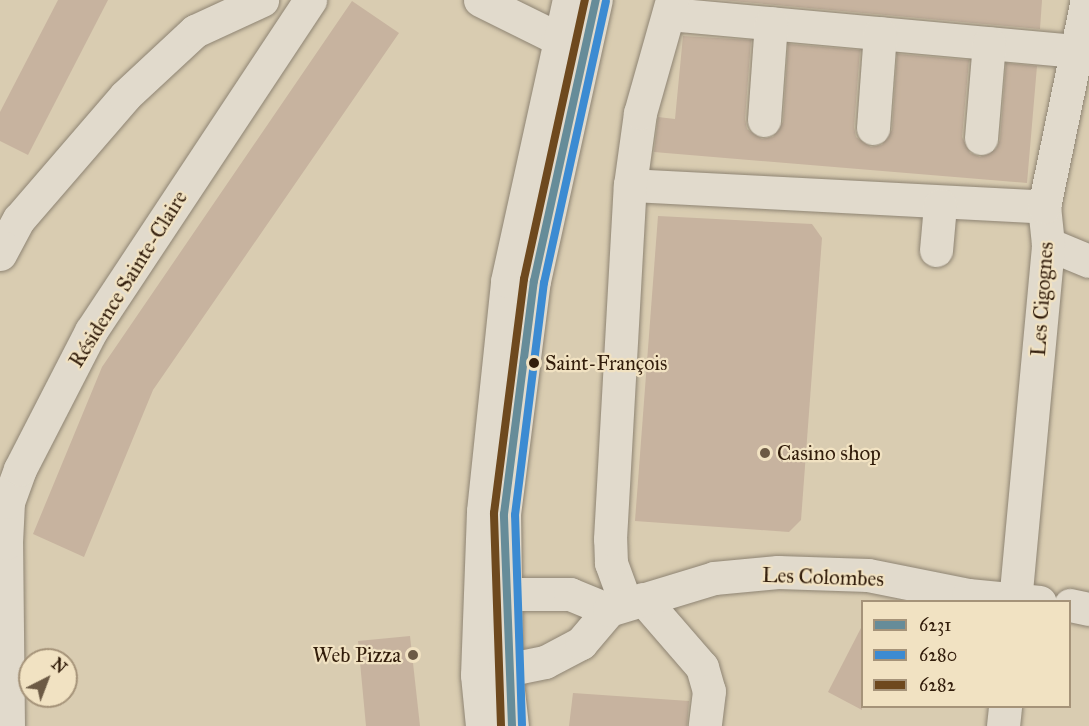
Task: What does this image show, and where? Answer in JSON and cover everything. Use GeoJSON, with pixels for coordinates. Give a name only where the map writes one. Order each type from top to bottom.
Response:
{"type":"FeatureCollection","features":[{"type":"Feature","properties":{"kind":"street"},"geometry":{"type":"LineString","coordinates":[[0,254],[19,219],[125,96],[195,31],[262,0]]}},
{"type":"Feature","properties":{"kind":"street","name":"Résidence Sainte-Claire"},"geometry":{"type":"LineString","coordinates":[[8,726],[6,543],[8,502],[20,469],[91,331],[310,0]]}},
{"type":"Feature","properties":{"kind":"street"},"geometry":{"type":"LineString","coordinates":[[480,0],[571,38]]}},
{"type":"Feature","properties":{"kind":"street"},"geometry":{"type":"LineString","coordinates":[[482,726],[492,674],[491,595],[507,281],[571,38],[569,0]]}},
{"type":"Feature","properties":{"kind":"street"},"geometry":{"type":"LineString","coordinates":[[571,38],[596,0]]}},
{"type":"Feature","properties":{"kind":"street","name":"Les Cigognes"},"geometry":{"type":"LineString","coordinates":[[1024,600],[1048,244],[1044,207],[1087,0]]}},
{"type":"Feature","properties":{"kind":"street"},"geometry":{"type":"LineString","coordinates":[[626,604],[610,539],[630,185],[640,113],[671,7],[771,23],[1077,51]]}},
{"type":"Feature","properties":{"kind":"street"},"geometry":{"type":"LineString","coordinates":[[764,120],[771,23]]}},
{"type":"Feature","properties":{"kind":"street"},"geometry":{"type":"LineString","coordinates":[[873,128],[880,33]]}},
{"type":"Feature","properties":{"kind":"street"},"geometry":{"type":"LineString","coordinates":[[981,138],[989,43]]}},
{"type":"Feature","properties":{"kind":"street"},"geometry":{"type":"LineString","coordinates":[[630,185],[940,206],[1044,207]]}},
{"type":"Feature","properties":{"kind":"street"},"geometry":{"type":"LineString","coordinates":[[936,250],[940,206]]}},
{"type":"Feature","properties":{"kind":"street"},"geometry":{"type":"LineString","coordinates":[[1048,244],[1089,261]]}},
{"type":"Feature","properties":{"kind":"street","name":"Les Colombes"},"geometry":{"type":"LineString","coordinates":[[626,604],[714,578],[778,572],[868,575],[1024,600]]}},
{"type":"Feature","properties":{"kind":"street"},"geometry":{"type":"LineString","coordinates":[[491,595],[570,594],[626,604],[702,667],[709,691],[705,726]]}},
{"type":"Feature","properties":{"kind":"street"},"geometry":{"type":"LineString","coordinates":[[492,674],[581,643],[626,604]]}},
{"type":"Feature","properties":{"kind":"street"},"geometry":{"type":"LineString","coordinates":[[1071,605],[1089,609]]}},
{"type":"Feature","properties":{"kind":"street"},"geometry":{"type":"LineString","coordinates":[[492,674],[512,726]]}},
{"type":"Feature","properties":{"kind":"street"},"geometry":{"type":"LineString","coordinates":[[1003,726],[1005,708]]}},
{"type":"Feature","properties":{"kind":"building"},"geometry":{"type":"Polygon","coordinates":[[[58,0],[108,0],[28,155],[0,141],[0,112],[58,0]]]}},
{"type":"Feature","properties":{"kind":"building"},"geometry":{"type":"Polygon","coordinates":[[[722,0],[1042,0],[1040,29],[722,0]]]}},
{"type":"Feature","properties":{"kind":"building"},"geometry":{"type":"Polygon","coordinates":[[[352,1],[399,33],[153,390],[84,557],[33,534],[102,367],[352,1]]]}},
{"type":"Feature","properties":{"kind":"building"},"geometry":{"type":"Polygon","coordinates":[[[683,36],[751,40],[745,119],[747,129],[762,139],[773,137],[783,122],[788,44],[860,50],[854,127],[856,137],[871,147],[882,145],[892,130],[897,54],[969,60],[962,137],[970,153],[980,157],[996,149],[1000,140],[1006,63],[1037,66],[1027,183],[654,152],[658,117],[675,119],[683,36]]]}},
{"type":"Feature","properties":{"kind":"building"},"geometry":{"type":"Polygon","coordinates":[[[658,216],[812,224],[822,238],[801,520],[789,532],[635,521],[658,216]]]}},
{"type":"Feature","properties":{"kind":"building"},"geometry":{"type":"Polygon","coordinates":[[[861,628],[862,710],[828,692],[861,628]]]}},
{"type":"Feature","properties":{"kind":"building"},"geometry":{"type":"Polygon","coordinates":[[[410,636],[420,726],[366,726],[358,641],[410,636]]]}},
{"type":"Feature","properties":{"kind":"building"},"geometry":{"type":"Polygon","coordinates":[[[573,693],[689,701],[687,726],[569,726],[573,693]]]}},
{"type":"Feature","properties":{"kind":"transit line","name":"6282"},"geometry":{"type":"LineString","coordinates":[[501,726],[494,513],[524,279],[585,0]]}},
{"type":"Feature","properties":{"kind":"transit line","name":"6231"},"geometry":{"type":"LineString","coordinates":[[512,726],[504,514],[534,281],[596,0]]}},
{"type":"Feature","properties":{"kind":"transit line","name":"6280"},"geometry":{"type":"LineString","coordinates":[[522,725],[515,515],[544,283],[606,2]]}},
{"type":"Feature","properties":{"kind":"place","name":"Saint-François"},"geometry":{"type":"Point","coordinates":[534,363]}},
{"type":"Feature","properties":{"kind":"place","name":"Casino shop"},"geometry":{"type":"Point","coordinates":[765,453]}},
{"type":"Feature","properties":{"kind":"place","name":"Web Pizza"},"geometry":{"type":"Point","coordinates":[413,655]}}]}
